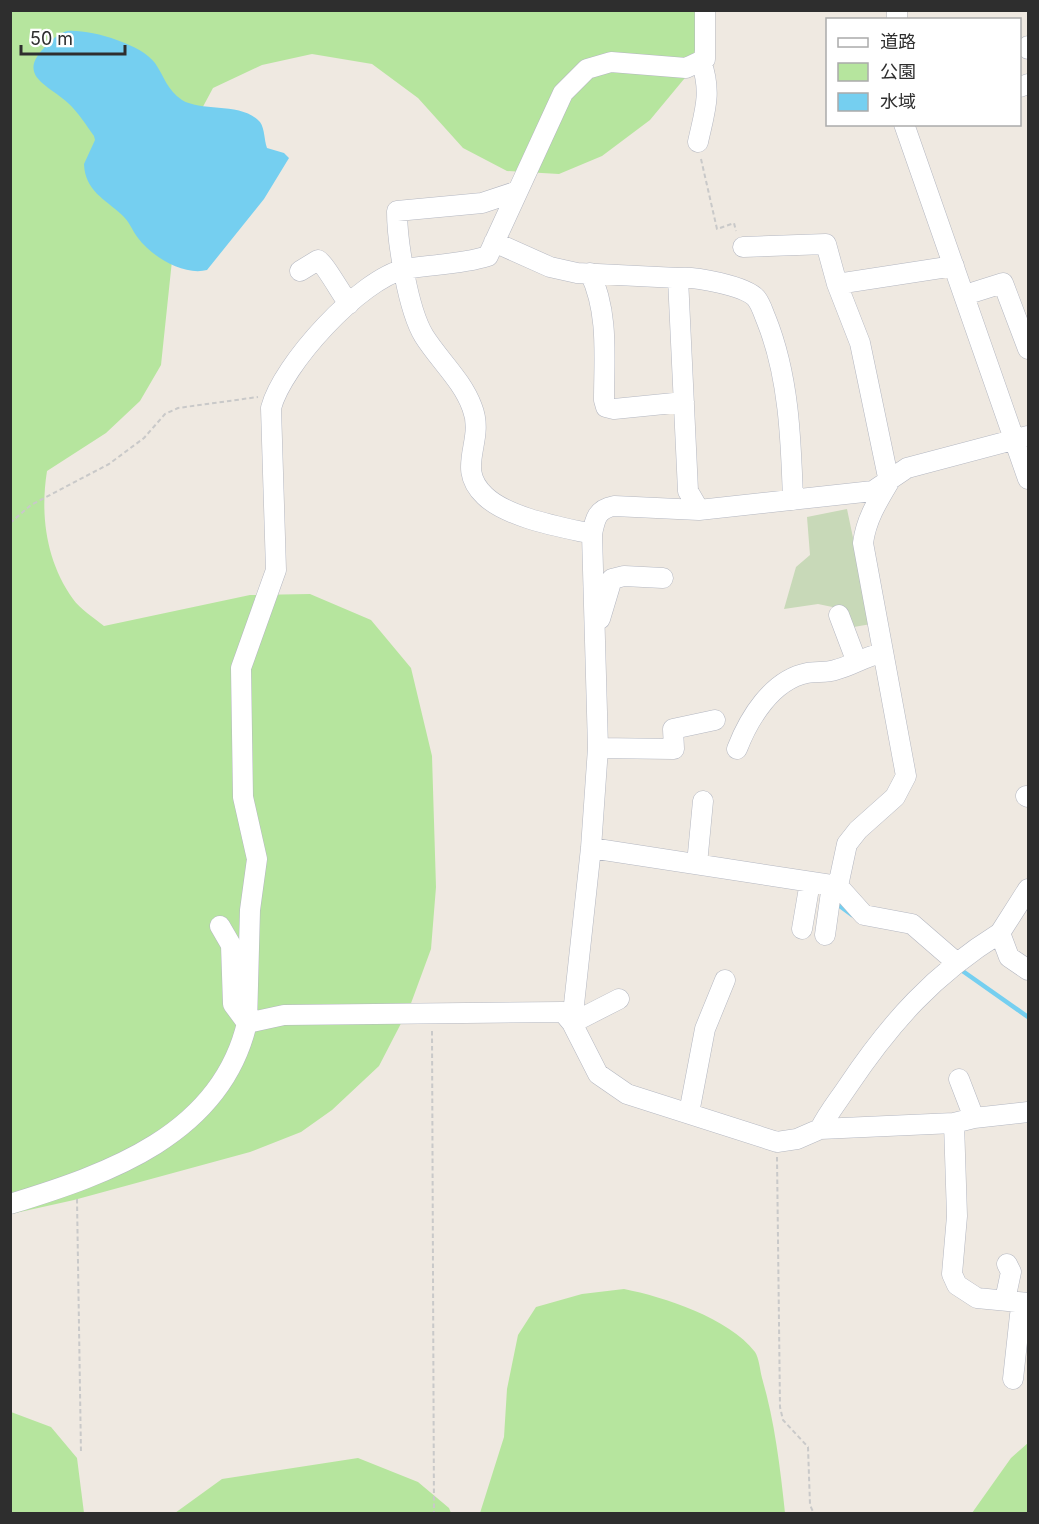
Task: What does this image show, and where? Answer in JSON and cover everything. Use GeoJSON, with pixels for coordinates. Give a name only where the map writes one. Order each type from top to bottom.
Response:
{"type":"FeatureCollection","features":[{"type":"Feature","properties":{"kind":"street"},"geometry":{"type":"LineString","coordinates":[[10,1204],[77,1184],[144,1153],[196,1115],[231,1068],[241,1048],[247,1023],[250,910],[257,859],[243,797],[242,668],[276,570],[271,408],[281,384],[323,328],[379,280],[404,269],[466,263],[488,256],[563,93],[587,69],[611,62],[686,68],[705,59],[705,10]]}},
{"type":"Feature","properties":{"kind":"street"},"geometry":{"type":"LineString","coordinates":[[699,142],[708,106],[706,77],[701,61]]}},
{"type":"Feature","properties":{"kind":"street"},"geometry":{"type":"LineString","coordinates":[[905,126],[954,266],[1022,437],[1029,479]]}},
{"type":"Feature","properties":{"kind":"street"},"geometry":{"type":"LineString","coordinates":[[518,191],[482,203],[397,211],[397,227],[404,269],[423,334],[468,394],[474,411],[477,430],[470,459],[472,481],[487,498],[507,510],[592,534]]}},
{"type":"Feature","properties":{"kind":"street"},"geometry":{"type":"LineString","coordinates":[[494,242],[550,267],[590,273],[678,278],[690,276],[750,292],[758,300],[778,349],[786,400],[793,500]]}},
{"type":"Feature","properties":{"kind":"street"},"geometry":{"type":"LineString","coordinates":[[743,247],[826,244],[837,284],[860,342],[889,482],[864,529],[863,543],[906,776],[895,797],[858,830],[847,844],[825,935]]}},
{"type":"Feature","properties":{"kind":"street"},"geometry":{"type":"LineString","coordinates":[[300,271],[318,260],[324,263],[332,280],[349,304]]}},
{"type":"Feature","properties":{"kind":"street"},"geometry":{"type":"LineString","coordinates":[[837,284],[954,266]]}},
{"type":"Feature","properties":{"kind":"street"},"geometry":{"type":"LineString","coordinates":[[590,273],[600,301],[605,333],[604,400],[606,407],[614,409],[684,402]]}},
{"type":"Feature","properties":{"kind":"street"},"geometry":{"type":"LineString","coordinates":[[678,278],[688,492],[699,510]]}},
{"type":"Feature","properties":{"kind":"street"},"geometry":{"type":"LineString","coordinates":[[965,295],[1003,283],[1029,350]]}},
{"type":"Feature","properties":{"kind":"street"},"geometry":{"type":"LineString","coordinates":[[572,1023],[591,848],[598,748],[592,534],[595,517],[603,508],[699,510],[873,491],[907,468],[1022,437]]}},
{"type":"Feature","properties":{"kind":"street"},"geometry":{"type":"LineString","coordinates":[[594,631],[598,627],[612,579],[624,576],[663,578]]}},
{"type":"Feature","properties":{"kind":"street"},"geometry":{"type":"LineString","coordinates":[[839,615],[856,660]]}},
{"type":"Feature","properties":{"kind":"street"},"geometry":{"type":"LineString","coordinates":[[737,749],[753,715],[768,697],[806,673],[836,670],[866,655],[883,653]]}},
{"type":"Feature","properties":{"kind":"street"},"geometry":{"type":"LineString","coordinates":[[598,748],[674,748],[673,729],[715,720]]}},
{"type":"Feature","properties":{"kind":"street"},"geometry":{"type":"LineString","coordinates":[[697,864],[703,801]]}},
{"type":"Feature","properties":{"kind":"street"},"geometry":{"type":"LineString","coordinates":[[591,848],[835,886],[864,915],[912,924],[957,963]]}},
{"type":"Feature","properties":{"kind":"street"},"geometry":{"type":"LineString","coordinates":[[802,929],[810,882]]}},
{"type":"Feature","properties":{"kind":"street"},"geometry":{"type":"LineString","coordinates":[[820,1129],[829,1111],[895,1022],[934,980],[965,954],[1000,933],[1029,889]]}},
{"type":"Feature","properties":{"kind":"street"},"geometry":{"type":"LineString","coordinates":[[220,926],[231,945],[233,1004],[247,1023]]}},
{"type":"Feature","properties":{"kind":"street"},"geometry":{"type":"LineString","coordinates":[[1000,933],[1010,957],[1029,970]]}},
{"type":"Feature","properties":{"kind":"street"},"geometry":{"type":"LineString","coordinates":[[689,1113],[705,1029],[725,980]]}},
{"type":"Feature","properties":{"kind":"street"},"geometry":{"type":"LineString","coordinates":[[572,1023],[619,999]]}},
{"type":"Feature","properties":{"kind":"street"},"geometry":{"type":"LineString","coordinates":[[247,1023],[284,1015],[563,1012],[572,1023],[598,1074],[627,1094],[777,1142],[798,1139],[820,1129],[954,1123],[974,1118],[1029,1112]]}},
{"type":"Feature","properties":{"kind":"street"},"geometry":{"type":"LineString","coordinates":[[959,1079],[974,1118]]}},
{"type":"Feature","properties":{"kind":"street"},"geometry":{"type":"LineString","coordinates":[[954,1123],[957,1216],[952,1274],[957,1285],[977,1298],[1029,1303]]}},
{"type":"Feature","properties":{"kind":"street"},"geometry":{"type":"LineString","coordinates":[[1005,1300],[1011,1272],[1007,1264]]}},
{"type":"Feature","properties":{"kind":"street"},"geometry":{"type":"LineString","coordinates":[[1013,1379],[1020,1315],[1029,1309]]}},
{"type":"Feature","properties":{"kind":"path"},"geometry":{"type":"LineString","coordinates":[[699,142],[717,229],[734,222],[737,240],[743,247]]}},
{"type":"Feature","properties":{"kind":"path"},"geometry":{"type":"LineString","coordinates":[[10,523],[31,505],[110,464],[144,438],[165,414],[177,408],[257,398],[270,387],[281,384]]}},
{"type":"Feature","properties":{"kind":"path"},"geometry":{"type":"LineString","coordinates":[[432,1013],[434,1514]]}},
{"type":"Feature","properties":{"kind":"path"},"geometry":{"type":"LineString","coordinates":[[777,1142],[780,1407],[783,1420],[808,1447],[810,1505],[814,1514]]}},
{"type":"Feature","properties":{"kind":"path"},"geometry":{"type":"LineString","coordinates":[[77,1184],[81,1455]]}},
{"type":"Feature","properties":{"kind":"green space"},"geometry":{"type":"Polygon","coordinates":[[[702,10],[702,23],[689,73],[650,120],[602,156],[559,174],[507,171],[463,148],[418,98],[372,64],[312,54],[262,65],[213,88],[191,129],[173,251],[161,365],[140,401],[106,433],[47,471],[44,504],[51,553],[73,599],[104,626],[250,595],[310,594],[371,620],[411,668],[432,756],[436,887],[431,949],[410,1006],[379,1066],[332,1110],[301,1132],[250,1152],[74,1200],[11,1214],[10,11],[702,10]]]}},
{"type":"Feature","properties":{"kind":"green space"},"geometry":{"type":"Polygon","coordinates":[[[847,509],[871,624],[848,628],[842,609],[818,604],[784,609],[796,567],[810,555],[807,517],[847,509]]]}},
{"type":"Feature","properties":{"kind":"green space"},"geometry":{"type":"Polygon","coordinates":[[[624,1289],[676,1303],[713,1319],[744,1340],[755,1352],[774,1428],[785,1513],[480,1513],[504,1437],[507,1389],[518,1335],[536,1307],[582,1294],[624,1289]]]}},
{"type":"Feature","properties":{"kind":"green space"},"geometry":{"type":"Polygon","coordinates":[[[11,1412],[51,1427],[77,1458],[84,1513],[11,1513],[11,1412]]]}},
{"type":"Feature","properties":{"kind":"green space"},"geometry":{"type":"Polygon","coordinates":[[[1028,1443],[1028,1513],[972,1513],[1011,1458],[1028,1443]]]}},
{"type":"Feature","properties":{"kind":"green space"},"geometry":{"type":"Polygon","coordinates":[[[358,1458],[418,1482],[449,1508],[451,1513],[175,1513],[222,1479],[358,1458]]]}},
{"type":"Feature","properties":{"kind":"water"},"geometry":{"type":"Polygon","coordinates":[[[67,31],[101,35],[139,50],[155,63],[169,87],[182,100],[200,106],[233,109],[253,116],[262,125],[267,148],[284,153],[289,158],[264,199],[207,270],[179,268],[151,252],[124,217],[92,188],[85,173],[84,164],[95,140],[94,136],[72,107],[44,85],[34,73],[36,58],[54,38],[67,31]]]}},
{"type":"Feature","properties":{"kind":"waterway"},"geometry":{"type":"LineString","coordinates":[[837,904],[852,915]]}},
{"type":"Feature","properties":{"kind":"waterway"},"geometry":{"type":"LineString","coordinates":[[964,972],[1028,1017]]}}]}
